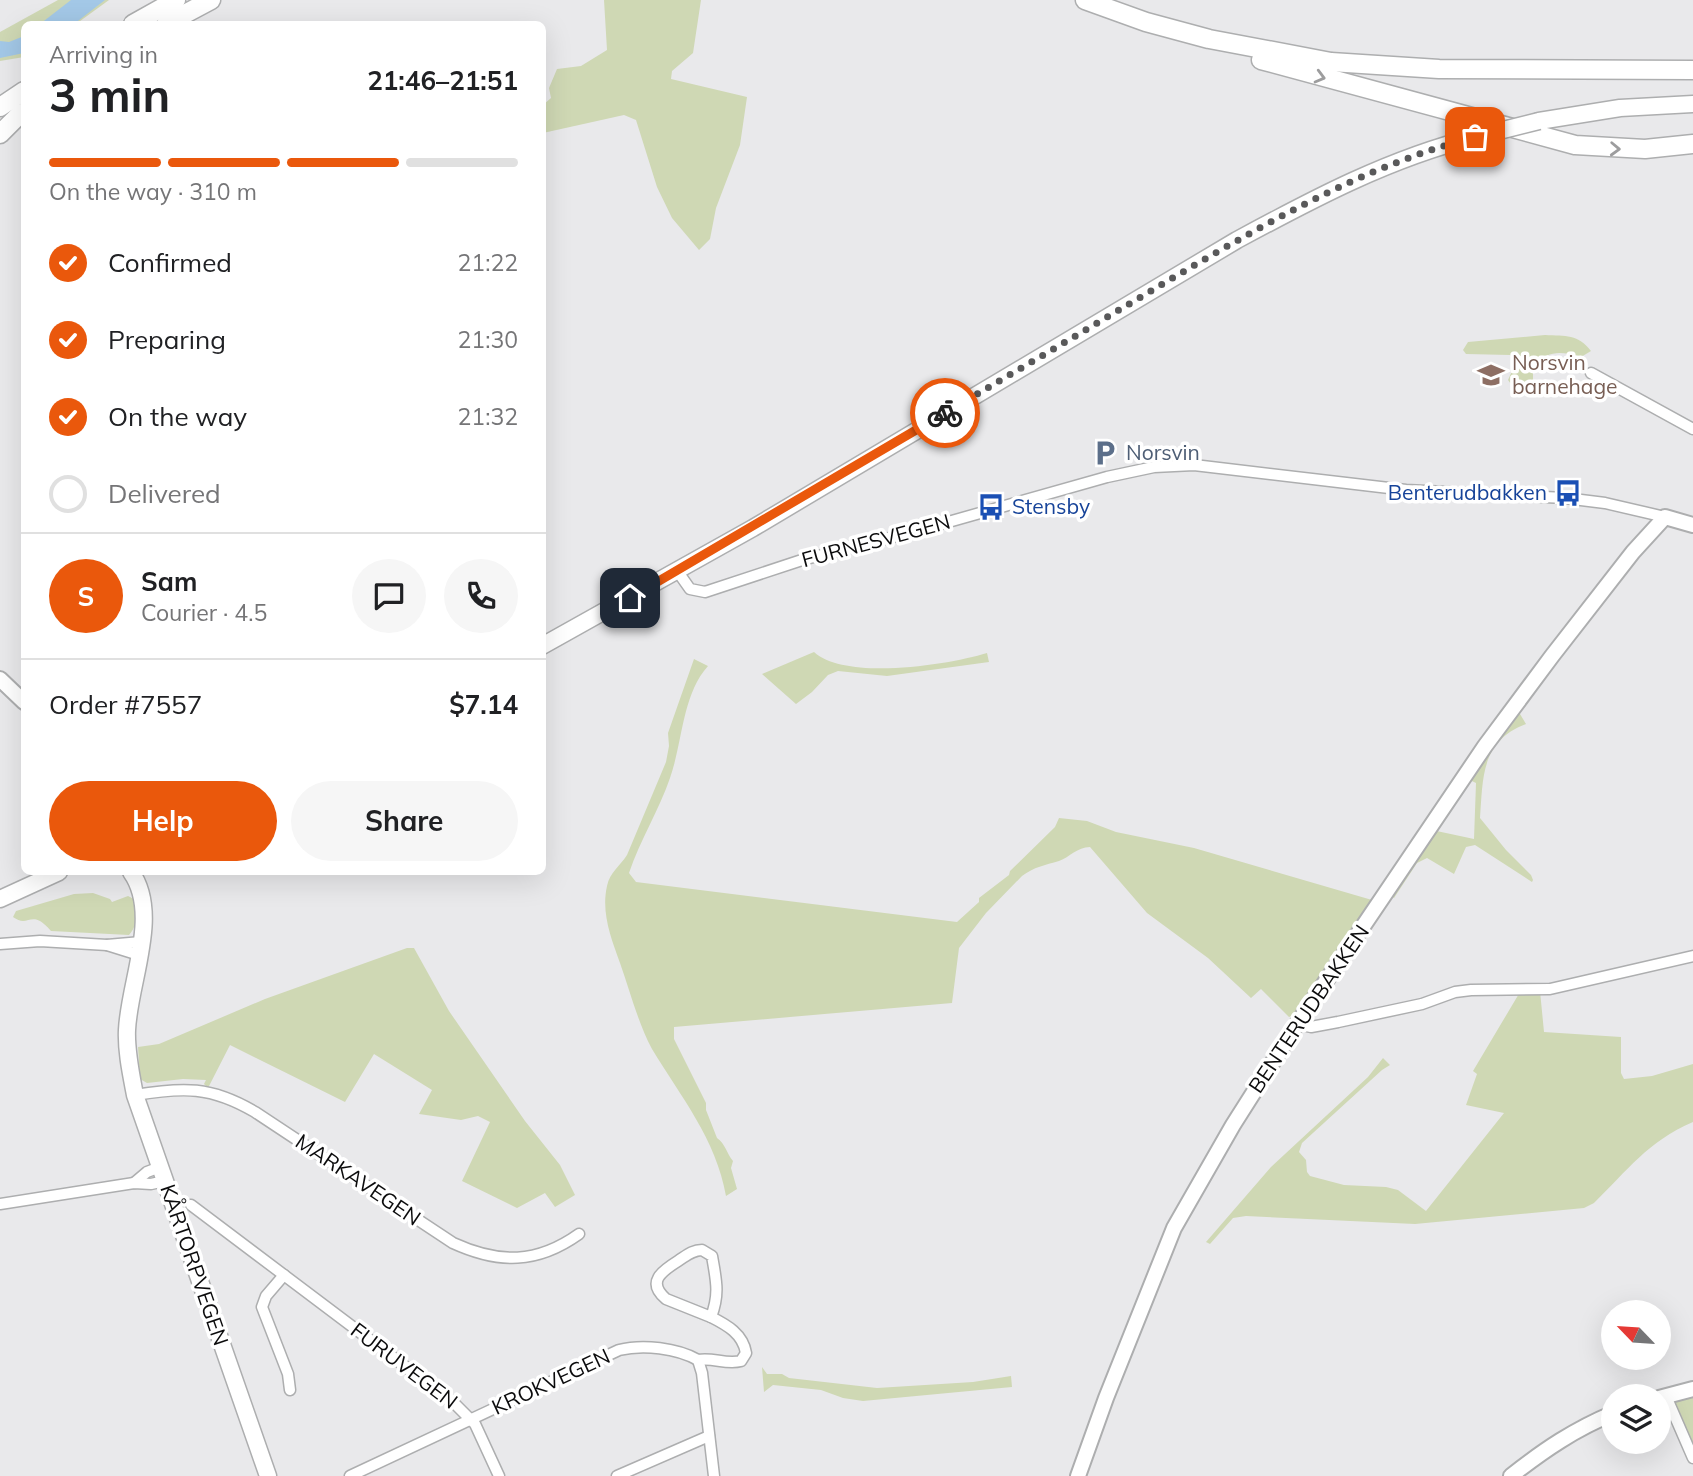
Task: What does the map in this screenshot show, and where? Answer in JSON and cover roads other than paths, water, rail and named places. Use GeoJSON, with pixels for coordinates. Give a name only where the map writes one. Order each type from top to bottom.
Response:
{"type":"FeatureCollection","features":[{"type":"Feature","properties":{"kind":"highway"},"geometry":{"type":"LineString","coordinates":[[138,21],[176,0]]}},
{"type":"Feature","properties":{"kind":"highway"},"geometry":{"type":"LineString","coordinates":[[172,21],[211,0]]}},
{"type":"Feature","properties":{"kind":"highway"},"geometry":{"type":"LineString","coordinates":[[1085,0],[1146,22],[1209,39],[1297,57],[1392,68],[1693,70]]}},
{"type":"Feature","properties":{"kind":"highway"},"geometry":{"type":"LineString","coordinates":[[1118,0],[1163,15],[1238,34],[1346,52],[1452,58],[1693,58]]}},
{"type":"Feature","properties":{"kind":"highway"},"geometry":{"type":"LineString","coordinates":[[1209,39],[1279,66],[1562,142],[1625,149],[1693,144]]}},
{"type":"Feature","properties":{"kind":"highway"},"geometry":{"type":"LineString","coordinates":[[0,98],[21,91]]}},
{"type":"Feature","properties":{"kind":"highway"},"geometry":{"type":"LineString","coordinates":[[0,107],[21,92]]}},
{"type":"Feature","properties":{"kind":"highway"},"geometry":{"type":"LineString","coordinates":[[0,126],[21,113]]}},
{"type":"Feature","properties":{"kind":"highway"},"geometry":{"type":"LineString","coordinates":[[0,134],[21,114]]}},
{"type":"Feature","properties":{"kind":"main road"},"geometry":{"type":"LineString","coordinates":[[546,644],[678,572],[1237,240],[1307,202],[1418,154],[1475,137],[1587,112],[1693,104]]}},
{"type":"Feature","properties":{"kind":"main road","name":"FURNESVEGEN"},"geometry":{"type":"LineString","coordinates":[[1665,517],[1693,525]]}},
{"type":"Feature","properties":{"kind":"main road","name":"BENTERUDBAKKEN"},"geometry":{"type":"LineString","coordinates":[[1077,1476],[1174,1228],[1207,1168],[1297,1024],[1493,736],[1633,552],[1665,517]]}},
{"type":"Feature","properties":{"kind":"main road"},"geometry":{"type":"LineString","coordinates":[[0,679],[21,699]]}},
{"type":"Feature","properties":{"kind":"main road"},"geometry":{"type":"LineString","coordinates":[[0,899],[53,875]]}},
{"type":"Feature","properties":{"kind":"main road","name":"KÅRTORPVEGEN"},"geometry":{"type":"LineString","coordinates":[[133,875],[143,906],[140,948],[127,1034],[135,1095],[268,1476]]}},
{"type":"Feature","properties":{"kind":"main road","name":"KÅRTORPVEGEN"},"geometry":{"type":"LineString","coordinates":[[130,1052],[150,942],[149,906],[144,875]]}},
{"type":"Feature","properties":{"kind":"main road"},"geometry":{"type":"LineString","coordinates":[[1671,1395],[1693,1390]]}},
{"type":"Feature","properties":{"kind":"main road"},"geometry":{"type":"LineString","coordinates":[[1511,1476],[1547,1448],[1577,1429],[1601,1419]]}},
{"type":"Feature","properties":{"kind":"street"},"geometry":{"type":"LineString","coordinates":[[1591,373],[1693,429]]}},
{"type":"Feature","properties":{"kind":"street","name":"FURNESVEGEN"},"geometry":{"type":"LineString","coordinates":[[678,572],[690,589],[705,592],[802,560],[925,529],[1107,477],[1172,466],[1194,465],[1406,490],[1565,498],[1605,503],[1665,517]]}},
{"type":"Feature","properties":{"kind":"street"},"geometry":{"type":"LineString","coordinates":[[0,944],[46,941],[140,948]]}},
{"type":"Feature","properties":{"kind":"street"},"geometry":{"type":"LineString","coordinates":[[1297,1024],[1311,1027],[1338,1022],[1422,1004],[1455,992],[1550,989],[1693,956]]}},
{"type":"Feature","properties":{"kind":"street","name":"MARKAVEGEN"},"geometry":{"type":"LineString","coordinates":[[135,1095],[191,1088],[226,1096],[255,1112],[453,1243],[482,1255],[513,1259],[537,1254],[567,1243],[579,1234]]}},
{"type":"Feature","properties":{"kind":"street"},"geometry":{"type":"LineString","coordinates":[[134,1183],[147,1171],[162,1174]]}},
{"type":"Feature","properties":{"kind":"street"},"geometry":{"type":"LineString","coordinates":[[0,1204],[134,1183],[151,1184],[162,1174]]}},
{"type":"Feature","properties":{"kind":"street","name":"FURUVEGEN"},"geometry":{"type":"LineString","coordinates":[[191,1205],[437,1390],[471,1419],[499,1476]]}},
{"type":"Feature","properties":{"kind":"street","name":"KROKVEGEN"},"geometry":{"type":"LineString","coordinates":[[350,1476],[612,1353],[629,1348],[656,1349],[698,1360],[706,1358],[733,1363],[741,1361],[746,1356],[745,1346],[738,1335],[711,1317],[666,1299],[660,1294],[656,1284],[665,1269],[697,1250],[707,1251],[712,1256],[717,1299],[711,1317]]}},
{"type":"Feature","properties":{"kind":"street"},"geometry":{"type":"LineString","coordinates":[[284,1275],[266,1296],[262,1307],[288,1374],[290,1390]]}},
{"type":"Feature","properties":{"kind":"street"},"geometry":{"type":"LineString","coordinates":[[698,1360],[702,1373],[714,1476]]}},
{"type":"Feature","properties":{"kind":"street"},"geometry":{"type":"LineString","coordinates":[[1671,1415],[1693,1458]]}},
{"type":"Feature","properties":{"kind":"street"},"geometry":{"type":"LineString","coordinates":[[617,1476],[709,1436]]}},
{"type":"Feature","properties":{"kind":"water"},"geometry":{"type":"Polygon","coordinates":[[[71,0],[105,0],[78,21],[44,21],[71,0]]]}},
{"type":"Feature","properties":{"kind":"water"},"geometry":{"type":"Polygon","coordinates":[[[21,37],[21,54],[0,58],[0,41],[9,42],[21,37]]]}},
{"type":"Feature","properties":{"kind":"place","name":"Norsvin barnehage"},"geometry":{"type":"Point","coordinates":[1491,375]}},
{"type":"Feature","properties":{"kind":"place","name":"Norsvin"},"geometry":{"type":"Point","coordinates":[1105,453]}},
{"type":"Feature","properties":{"kind":"place","name":"Benterudbakken"},"geometry":{"type":"Point","coordinates":[1568,493]}},
{"type":"Feature","properties":{"kind":"place","name":"Stensby"},"geometry":{"type":"Point","coordinates":[991,507]}}]}
